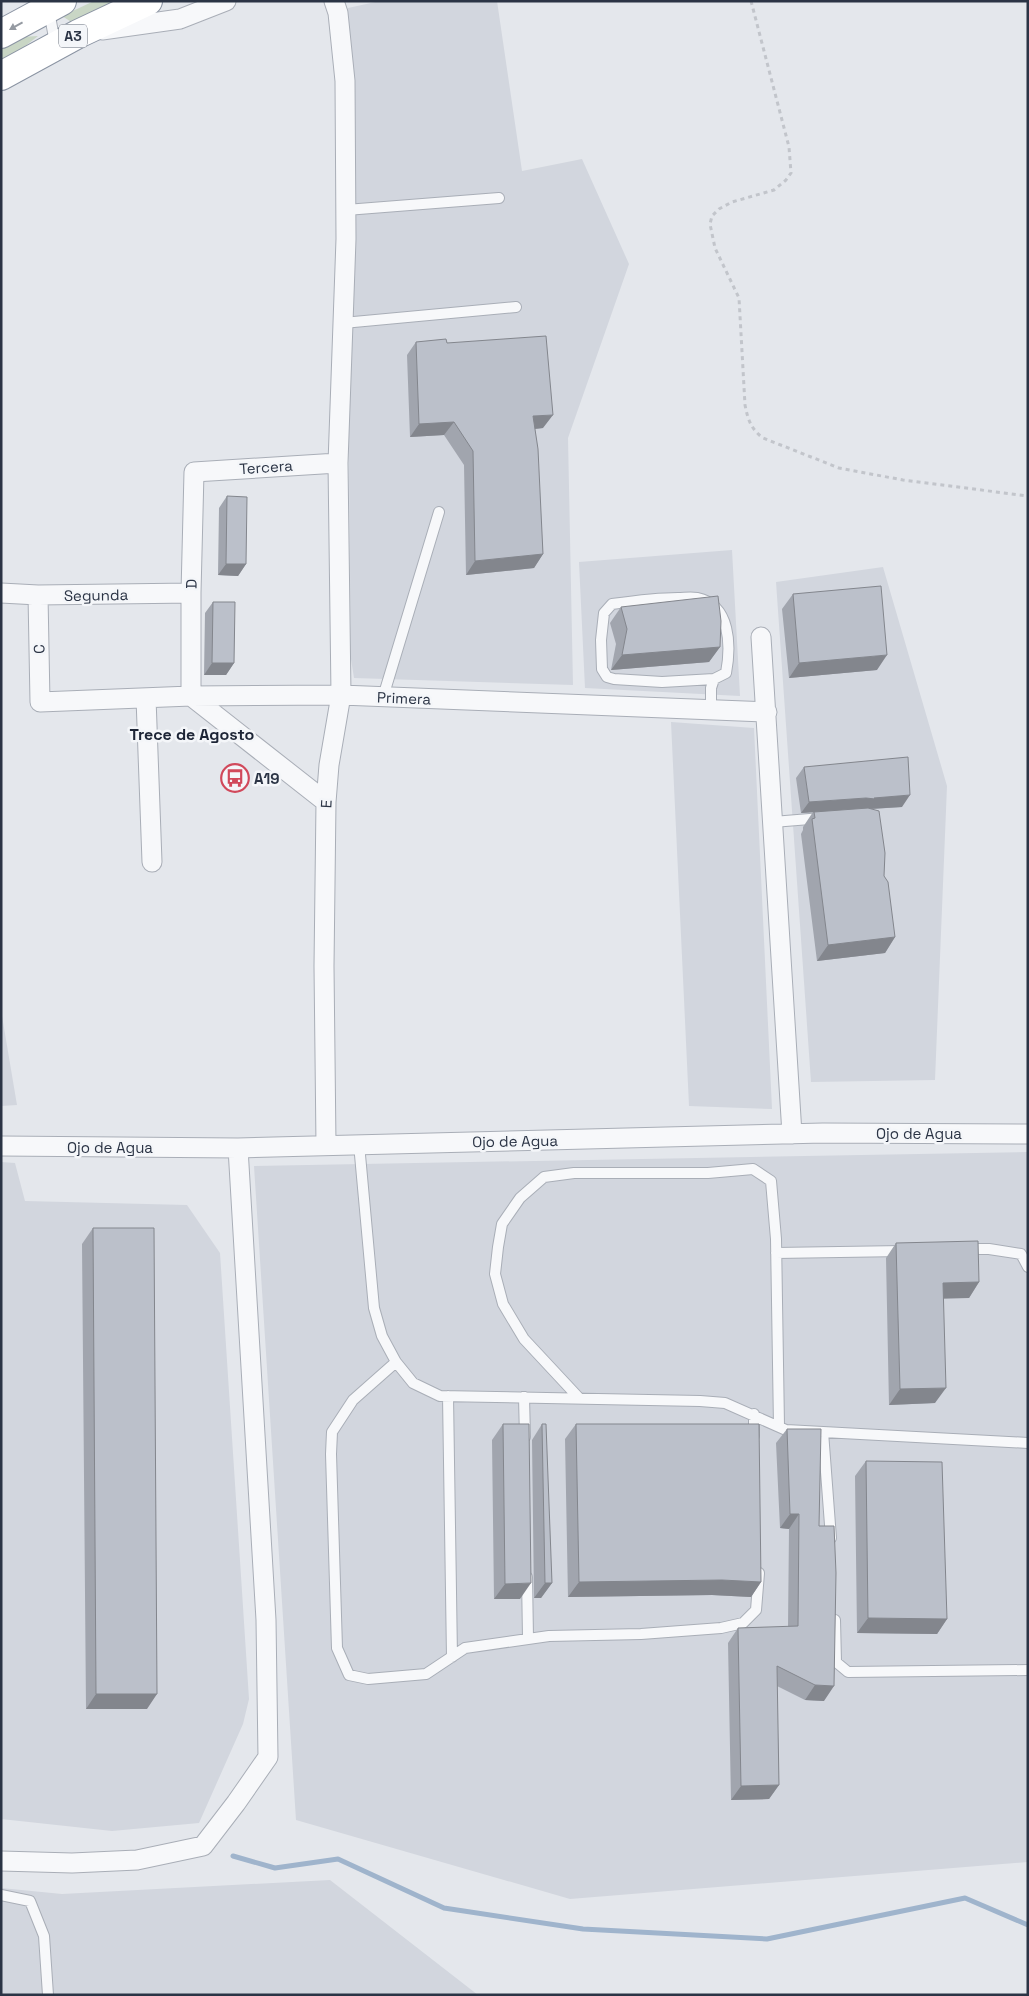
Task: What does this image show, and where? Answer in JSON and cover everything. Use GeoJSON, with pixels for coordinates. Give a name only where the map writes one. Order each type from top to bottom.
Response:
{"type":"FeatureCollection","features":[{"type":"Feature","properties":{"kind":"highway","name":"A3"},"geometry":{"type":"LineString","coordinates":[[1,76],[67,40],[148,1]]}},
{"type":"Feature","properties":{"kind":"highway","name":"A3"},"geometry":{"type":"LineString","coordinates":[[1,34],[53,3]]}},
{"type":"Feature","properties":{"kind":"street"},"geometry":{"type":"LineString","coordinates":[[67,40],[180,19],[226,1]]}},
{"type":"Feature","properties":{"kind":"street","name":"E"},"geometry":{"type":"LineString","coordinates":[[326,1145],[324,966],[326,802],[329,765],[341,694],[338,463],[346,210],[345,81],[338,13],[334,1]]}},
{"type":"Feature","properties":{"kind":"street","name":"Tercera"},"geometry":{"type":"LineString","coordinates":[[194,472],[338,463]]}},
{"type":"Feature","properties":{"kind":"street","name":"D"},"geometry":{"type":"LineString","coordinates":[[192,696],[191,593],[194,472]]}},
{"type":"Feature","properties":{"kind":"street","name":"Segunda"},"geometry":{"type":"LineString","coordinates":[[1,593],[38,595],[191,593]]}},
{"type":"Feature","properties":{"kind":"street","name":"C"},"geometry":{"type":"LineString","coordinates":[[38,595],[40,702]]}},
{"type":"Feature","properties":{"kind":"street"},"geometry":{"type":"LineString","coordinates":[[761,637],[792,1134]]}},
{"type":"Feature","properties":{"kind":"street","name":"Primera"},"geometry":{"type":"LineString","coordinates":[[40,702],[192,696],[341,694],[767,712]]}},
{"type":"Feature","properties":{"kind":"street"},"geometry":{"type":"LineString","coordinates":[[192,696],[326,802]]}},
{"type":"Feature","properties":{"kind":"street"},"geometry":{"type":"LineString","coordinates":[[146,698],[152,862]]}},
{"type":"Feature","properties":{"kind":"street","name":"Ojo de Agua"},"geometry":{"type":"LineString","coordinates":[[1,1146],[238,1148],[792,1134],[1028,1134]]}},
{"type":"Feature","properties":{"kind":"street"},"geometry":{"type":"LineString","coordinates":[[1,1861],[72,1863],[137,1860],[204,1846],[268,1757],[266,1620],[238,1148]]}},
{"type":"Feature","properties":{"kind":"lane"},"geometry":{"type":"LineString","coordinates":[[53,3],[67,40]]}},
{"type":"Feature","properties":{"kind":"lane"},"geometry":{"type":"LineString","coordinates":[[346,210],[499,198]]}},
{"type":"Feature","properties":{"kind":"lane"},"geometry":{"type":"LineString","coordinates":[[343,323],[516,307]]}},
{"type":"Feature","properties":{"kind":"lane"},"geometry":{"type":"LineString","coordinates":[[383,697],[439,512]]}},
{"type":"Feature","properties":{"kind":"lane"},"geometry":{"type":"LineString","coordinates":[[711,710],[710,688],[714,679],[726,673],[729,654],[724,618],[716,607],[698,598],[658,598],[612,604],[604,613],[602,669],[607,677],[614,680],[662,682],[714,679]]}},
{"type":"Feature","properties":{"kind":"lane"},"geometry":{"type":"LineString","coordinates":[[773,822],[829,818]]}},
{"type":"Feature","properties":{"kind":"lane"},"geometry":{"type":"LineString","coordinates":[[359,1144],[374,1308],[382,1336],[396,1362],[413,1383],[440,1396],[717,1402],[725,1403],[754,1414],[786,1430],[1028,1443]]}},
{"type":"Feature","properties":{"kind":"lane"},"geometry":{"type":"LineString","coordinates":[[579,1398],[524,1339],[504,1304],[495,1274],[502,1224],[520,1198],[544,1177],[574,1173],[708,1173],[753,1169],[771,1181],[776,1254],[779,1426]]}},
{"type":"Feature","properties":{"kind":"lane"},"geometry":{"type":"LineString","coordinates":[[950,1250],[989,1249],[1021,1254],[1028,1267]]}},
{"type":"Feature","properties":{"kind":"lane"},"geometry":{"type":"LineString","coordinates":[[776,1254],[912,1250]]}},
{"type":"Feature","properties":{"kind":"lane"},"geometry":{"type":"LineString","coordinates":[[396,1362],[353,1400],[332,1432],[331,1454],[338,1648],[349,1675],[368,1679],[426,1674],[465,1648],[528,1638],[650,1634],[721,1628],[744,1623],[756,1610],[759,1585],[758,1566]]}},
{"type":"Feature","properties":{"kind":"lane"},"geometry":{"type":"LineString","coordinates":[[448,1396],[452,1657]]}},
{"type":"Feature","properties":{"kind":"lane"},"geometry":{"type":"LineString","coordinates":[[524,1398],[525,1446]]}},
{"type":"Feature","properties":{"kind":"lane"},"geometry":{"type":"LineString","coordinates":[[754,1414],[755,1443]]}},
{"type":"Feature","properties":{"kind":"lane"},"geometry":{"type":"LineString","coordinates":[[823,1432],[831,1545]]}},
{"type":"Feature","properties":{"kind":"lane"},"geometry":{"type":"LineString","coordinates":[[527,1571],[528,1638]]}},
{"type":"Feature","properties":{"kind":"lane"},"geometry":{"type":"LineString","coordinates":[[834,1611],[836,1662],[848,1672],[1028,1670]]}},
{"type":"Feature","properties":{"kind":"lane"},"geometry":{"type":"LineString","coordinates":[[1,1895],[30,1901],[44,1936],[48,1995]]}},
{"type":"Feature","properties":{"kind":"path"},"geometry":{"type":"LineString","coordinates":[[751,1],[789,148],[791,173],[774,190],[732,202],[718,209],[712,216],[710,224],[715,248],[739,298],[745,405],[753,430],[763,438],[839,468],[904,480],[1028,496]]}},
{"type":"Feature","properties":{"kind":"shaded area"},"geometry":{"type":"Polygon","coordinates":[[[380,1],[497,1],[522,171],[582,159],[629,264],[568,438],[573,685],[354,678],[351,659],[346,210],[352,203],[348,8],[380,1]]]}},
{"type":"Feature","properties":{"kind":"shaded area"},"geometry":{"type":"Polygon","coordinates":[[[732,550],[740,696],[585,688],[579,562],[732,550]]]}},
{"type":"Feature","properties":{"kind":"shaded area"},"geometry":{"type":"Polygon","coordinates":[[[883,567],[947,786],[935,1080],[811,1082],[776,582],[883,567]]]}},
{"type":"Feature","properties":{"kind":"shaded area"},"geometry":{"type":"Polygon","coordinates":[[[671,722],[754,728],[772,1109],[689,1106],[671,722]]]}},
{"type":"Feature","properties":{"kind":"shaded area"},"geometry":{"type":"Polygon","coordinates":[[[1,1010],[17,1105],[1,1106],[1,1010]]]}},
{"type":"Feature","properties":{"kind":"shaded area"},"geometry":{"type":"Polygon","coordinates":[[[1028,1152],[1028,1862],[570,1899],[296,1820],[254,1166],[1028,1152]]]}},
{"type":"Feature","properties":{"kind":"shaded area"},"geometry":{"type":"Polygon","coordinates":[[[1,1162],[15,1163],[25,1201],[187,1205],[220,1253],[249,1699],[243,1724],[199,1823],[112,1831],[1,1819],[1,1162]]]}},
{"type":"Feature","properties":{"kind":"shaded area"},"geometry":{"type":"Polygon","coordinates":[[[330,1880],[478,1995],[1,1995],[1,1888],[62,1894],[330,1880]]]}},
{"type":"Feature","properties":{"kind":"green space"},"geometry":{"type":"Polygon","coordinates":[[[94,1],[120,1],[73,23],[62,16],[94,1]]]}},
{"type":"Feature","properties":{"kind":"green space"},"geometry":{"type":"Polygon","coordinates":[[[38,36],[24,47],[1,60],[1,48],[20,37],[38,36]]]}},
{"type":"Feature","properties":{"kind":"building"},"geometry":{"type":"Polygon","coordinates":[[[546,336],[553,415],[533,416],[538,449],[543,554],[475,561],[473,451],[454,422],[419,424],[416,342],[446,339],[447,343],[546,336]]]}},
{"type":"Feature","properties":{"kind":"building"},"geometry":{"type":"Polygon","coordinates":[[[227,496],[247,497],[246,564],[226,564],[227,496]]]}},
{"type":"Feature","properties":{"kind":"building"},"geometry":{"type":"Polygon","coordinates":[[[881,586],[887,655],[799,663],[793,594],[881,586]]]}},
{"type":"Feature","properties":{"kind":"building"},"geometry":{"type":"Polygon","coordinates":[[[718,596],[721,621],[720,647],[622,655],[627,629],[621,607],[718,596]]]}},
{"type":"Feature","properties":{"kind":"building"},"geometry":{"type":"Polygon","coordinates":[[[213,602],[235,602],[234,663],[212,663],[213,602]]]}},
{"type":"Feature","properties":{"kind":"building"},"geometry":{"type":"Polygon","coordinates":[[[908,757],[910,795],[875,799],[809,802],[804,767],[908,757]]]}},
{"type":"Feature","properties":{"kind":"building"},"geometry":{"type":"Polygon","coordinates":[[[868,808],[879,811],[885,853],[884,876],[888,882],[895,937],[828,945],[812,819],[815,818],[814,812],[868,808]]]}},
{"type":"Feature","properties":{"kind":"building"},"geometry":{"type":"Polygon","coordinates":[[[93,1228],[154,1228],[157,1694],[96,1694],[93,1228]]]}},
{"type":"Feature","properties":{"kind":"building"},"geometry":{"type":"Polygon","coordinates":[[[978,1241],[979,1282],[943,1283],[946,1388],[900,1389],[896,1243],[978,1241]]]}},
{"type":"Feature","properties":{"kind":"building"},"geometry":{"type":"Polygon","coordinates":[[[503,1424],[529,1424],[531,1583],[505,1584],[503,1424]]]}},
{"type":"Feature","properties":{"kind":"building"},"geometry":{"type":"Polygon","coordinates":[[[542,1424],[546,1424],[552,1583],[545,1583],[542,1424]]]}},
{"type":"Feature","properties":{"kind":"building"},"geometry":{"type":"Polygon","coordinates":[[[576,1424],[759,1424],[761,1582],[722,1580],[579,1582],[576,1424]]]}},
{"type":"Feature","properties":{"kind":"building"},"geometry":{"type":"Polygon","coordinates":[[[787,1429],[821,1429],[819,1526],[834,1526],[836,1573],[834,1686],[815,1685],[777,1666],[779,1785],[741,1786],[738,1628],[798,1626],[799,1514],[790,1514],[787,1429]]]}},
{"type":"Feature","properties":{"kind":"building"},"geometry":{"type":"Polygon","coordinates":[[[866,1461],[942,1462],[947,1619],[868,1618],[866,1461]]]}},
{"type":"Feature","properties":{"kind":"waterway"},"geometry":{"type":"LineString","coordinates":[[233,1856],[275,1868],[338,1859],[444,1908],[583,1929],[767,1939],[965,1898],[1028,1925]]}},
{"type":"Feature","properties":{"kind":"place","name":"A19"},"geometry":{"type":"Point","coordinates":[235,778]}},
{"type":"Feature","properties":{"kind":"district","name":"Trece de Agosto"},"geometry":{"type":"Point","coordinates":[192,734]}}]}
